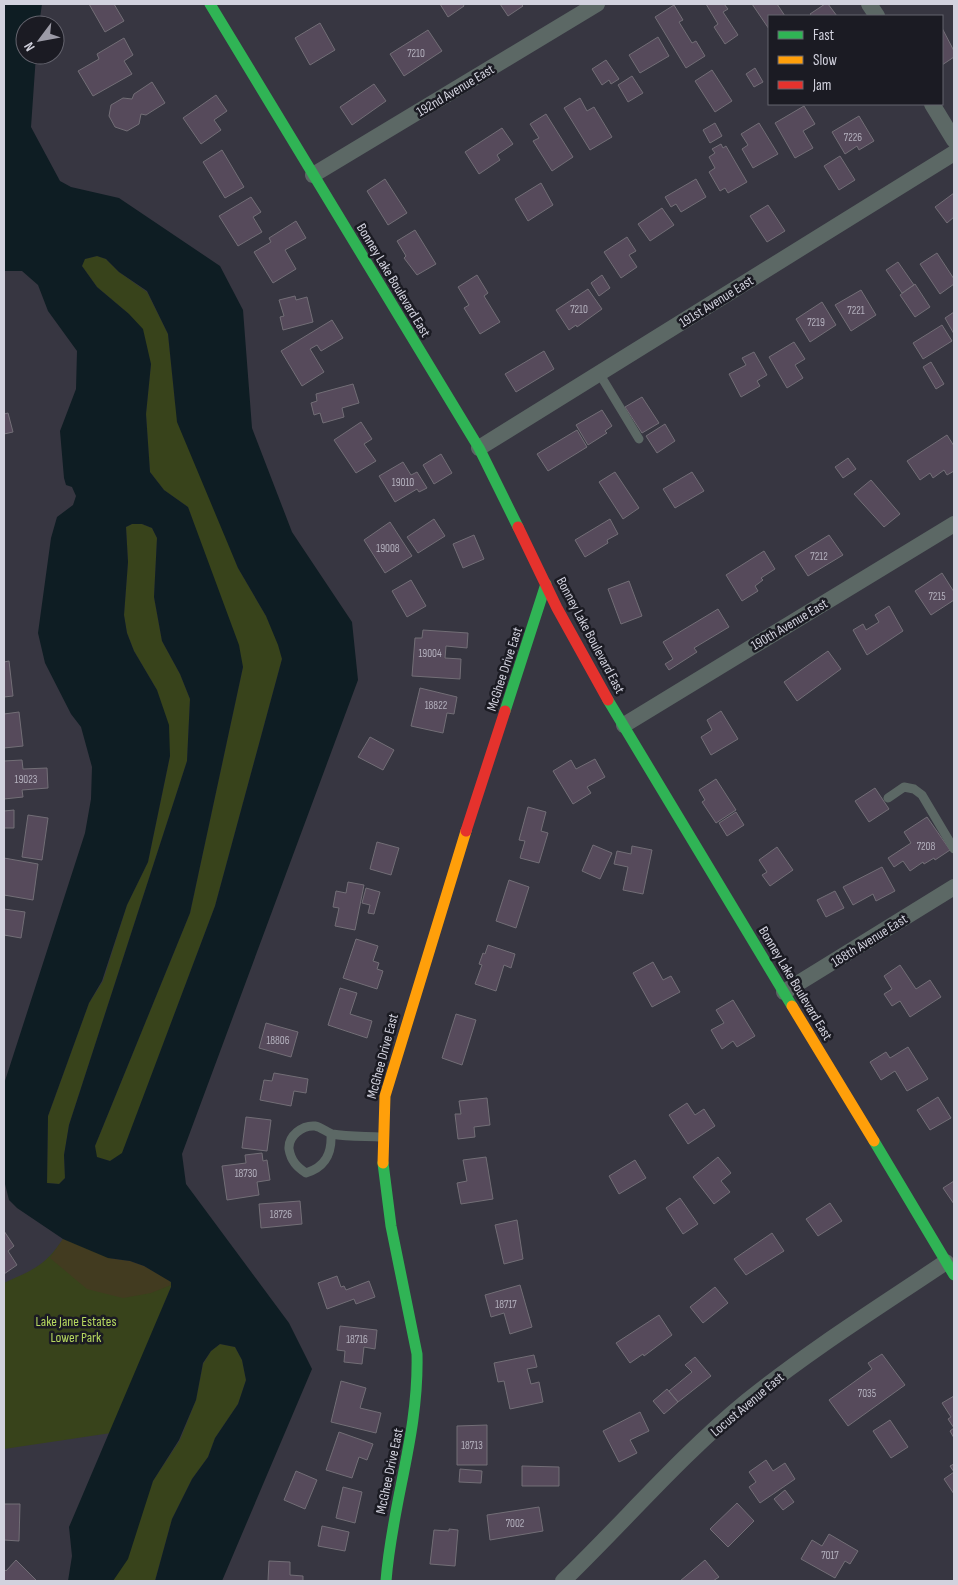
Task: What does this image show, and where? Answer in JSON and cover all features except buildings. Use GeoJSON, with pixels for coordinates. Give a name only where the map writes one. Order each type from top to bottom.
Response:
{"type":"FeatureCollection","features":[{"type":"Feature","properties":{"kind":"street","name":"Bonney Lake Boulevard East"},"geometry":{"type":"LineString","coordinates":[[210,4],[478,448],[583,656],[784,992],[952,1264]]}},
{"type":"Feature","properties":{"kind":"street","name":"192nd Avenue East"},"geometry":{"type":"LineString","coordinates":[[313,175],[597,4]]}},
{"type":"Feature","properties":{"kind":"street"},"geometry":{"type":"LineString","coordinates":[[869,4],[876,15]]}},
{"type":"Feature","properties":{"kind":"street"},"geometry":{"type":"LineString","coordinates":[[933,105],[954,140]]}},
{"type":"Feature","properties":{"kind":"street","name":"191st Avenue East"},"geometry":{"type":"LineString","coordinates":[[478,448],[954,154]]}},
{"type":"Feature","properties":{"kind":"street","name":"190th Avenue East"},"geometry":{"type":"LineString","coordinates":[[624,725],[954,524]]}},
{"type":"Feature","properties":{"kind":"street","name":"McGhee Drive East"},"geometry":{"type":"LineString","coordinates":[[386,1581],[396,1509],[413,1433],[418,1379],[417,1354],[384,1168],[382,1137],[384,1103],[391,1073],[546,584]]}},
{"type":"Feature","properties":{"kind":"street","name":"188th Avenue East"},"geometry":{"type":"LineString","coordinates":[[784,992],[954,887]]}},
{"type":"Feature","properties":{"kind":"street","name":"Locust Avenue East"},"geometry":{"type":"LineString","coordinates":[[563,1581],[674,1468],[747,1401],[828,1342],[952,1264]]}},
{"type":"Feature","properties":{"kind":"lane"},"geometry":{"type":"LineString","coordinates":[[599,374],[639,439]]}},
{"type":"Feature","properties":{"kind":"lane"},"geometry":{"type":"LineString","coordinates":[[888,798],[904,787],[914,789],[922,795],[954,849]]}},
{"type":"Feature","properties":{"kind":"lane"},"geometry":{"type":"LineString","coordinates":[[331,1134],[332,1147],[326,1161],[316,1170],[306,1173],[297,1167],[290,1156],[289,1145],[294,1134],[304,1127],[316,1126],[331,1134],[382,1137]]}},
{"type":"Feature","properties":{"kind":"green space"},"geometry":{"type":"Polygon","coordinates":[[[97,256],[106,259],[119,272],[147,292],[168,334],[175,402],[238,568],[266,616],[279,645],[282,659],[215,906],[122,1154],[110,1161],[96,1157],[95,1146],[190,913],[243,667],[188,507],[164,490],[150,472],[146,414],[151,364],[129,314],[97,287],[82,266],[84,259],[97,256]]]}},
{"type":"Feature","properties":{"kind":"green space"},"geometry":{"type":"Polygon","coordinates":[[[132,524],[142,524],[152,528],[157,538],[154,597],[162,641],[180,674],[190,699],[187,761],[69,1125],[64,1155],[65,1178],[59,1184],[47,1183],[48,1116],[89,1003],[103,981],[127,905],[148,862],[170,756],[157,690],[134,651],[127,633],[124,615],[128,562],[126,527],[132,524]]]}},
{"type":"Feature","properties":{"kind":"green space","name":"Lake Jane Estates Lower Park"},"geometry":{"type":"Polygon","coordinates":[[[63,1239],[171,1282],[171,1287],[111,1433],[4,1449],[4,1283],[44,1262],[63,1239]]]}},
{"type":"Feature","properties":{"kind":"green space"},"geometry":{"type":"Polygon","coordinates":[[[220,1344],[235,1347],[242,1360],[246,1380],[238,1404],[215,1438],[208,1457],[192,1479],[172,1519],[155,1581],[113,1581],[153,1481],[180,1440],[196,1400],[203,1364],[211,1351],[220,1344]]]}},
{"type":"Feature","properties":{"kind":"sand"},"geometry":{"type":"Polygon","coordinates":[[[63,1239],[108,1258],[130,1261],[144,1266],[169,1280],[171,1285],[151,1293],[123,1298],[87,1289],[50,1258],[63,1239]]]}},
{"type":"Feature","properties":{"kind":"shaded area"},"geometry":{"type":"Polygon","coordinates":[[[4,4],[42,4],[40,15],[15,15],[15,65],[35,65],[31,127],[60,181],[71,187],[119,198],[220,266],[243,310],[252,428],[292,532],[352,622],[358,680],[182,1154],[186,1184],[289,1323],[312,1369],[222,1581],[155,1581],[172,1519],[192,1479],[208,1457],[215,1438],[238,1404],[246,1380],[242,1360],[235,1347],[220,1344],[211,1351],[203,1363],[196,1400],[179,1440],[153,1481],[128,1559],[113,1581],[68,1581],[72,1556],[69,1527],[171,1287],[171,1282],[144,1266],[130,1261],[108,1258],[63,1239],[17,1208],[9,1200],[5,1184],[4,1084],[85,833],[91,799],[92,767],[81,727],[71,714],[45,663],[38,633],[51,538],[57,517],[73,505],[76,496],[72,487],[66,485],[64,478],[60,431],[76,389],[77,351],[48,311],[38,285],[22,271],[4,271],[4,4]],[[97,256],[85,259],[82,266],[97,287],[129,314],[143,329],[151,364],[146,414],[150,472],[164,490],[188,507],[239,645],[243,667],[190,913],[95,1146],[97,1157],[110,1161],[122,1153],[215,906],[282,659],[266,616],[238,568],[177,422],[168,334],[147,291],[119,272],[106,259],[97,256]],[[132,524],[126,527],[128,562],[124,615],[127,633],[134,651],[157,690],[169,725],[170,756],[148,862],[127,905],[102,981],[89,1003],[48,1116],[47,1183],[59,1184],[65,1178],[64,1155],[69,1125],[187,761],[190,699],[180,674],[162,641],[154,597],[157,538],[152,528],[142,524],[132,524]]]}},
{"type":"Feature","properties":{"kind":"traffic: fast"},"geometry":{"type":"LineString","coordinates":[[210,4],[479,448],[518,527]]}},
{"type":"Feature","properties":{"kind":"traffic: fast"},"geometry":{"type":"LineString","coordinates":[[505,711],[546,584]]}},
{"type":"Feature","properties":{"kind":"traffic: fast"},"geometry":{"type":"LineString","coordinates":[[608,700],[792,1006]]}},
{"type":"Feature","properties":{"kind":"traffic: fast"},"geometry":{"type":"LineString","coordinates":[[874,1141],[954,1275]]}},
{"type":"Feature","properties":{"kind":"traffic: fast"},"geometry":{"type":"LineString","coordinates":[[383,1163],[391,1226],[417,1354],[414,1413],[389,1552],[386,1581]]}},
{"type":"Feature","properties":{"kind":"traffic: slow"},"geometry":{"type":"LineString","coordinates":[[383,1163],[385,1096],[466,831]]}},
{"type":"Feature","properties":{"kind":"traffic: slow"},"geometry":{"type":"LineString","coordinates":[[792,1006],[874,1141]]}},
{"type":"Feature","properties":{"kind":"traffic: jam"},"geometry":{"type":"LineString","coordinates":[[518,527],[557,608],[608,700]]}},
{"type":"Feature","properties":{"kind":"traffic: jam"},"geometry":{"type":"LineString","coordinates":[[466,831],[505,711]]}}]}
